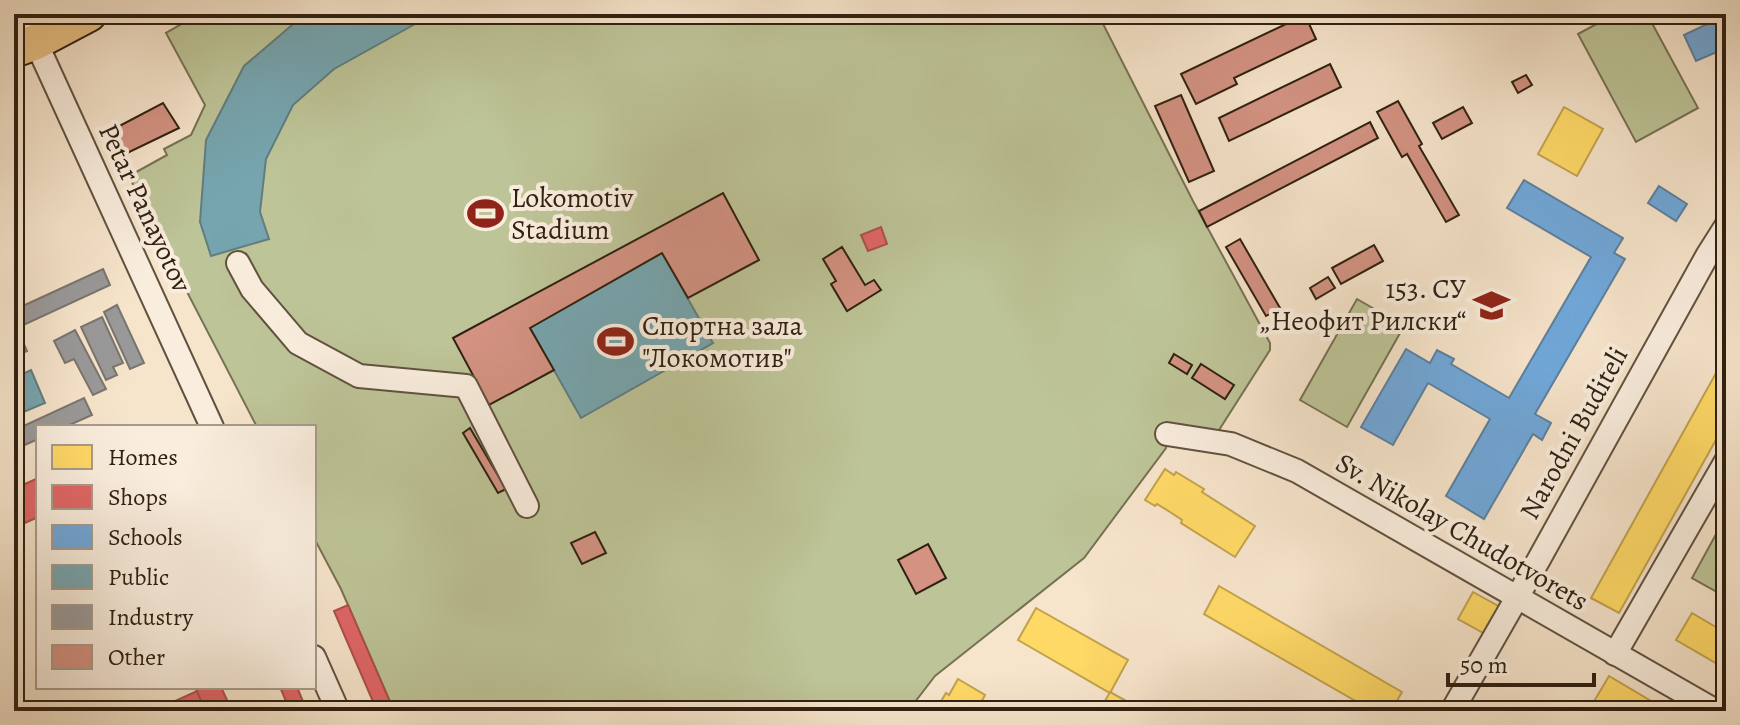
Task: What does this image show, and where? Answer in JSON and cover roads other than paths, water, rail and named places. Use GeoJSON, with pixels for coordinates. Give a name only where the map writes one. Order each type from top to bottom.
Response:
{"type":"FeatureCollection","features":[{"type":"Feature","properties":{"kind":"main road"},"geometry":{"type":"LineString","coordinates":[[22,43],[89,14]]}},
{"type":"Feature","properties":{"kind":"street","name":"Petar Panayotov"},"geometry":{"type":"LineString","coordinates":[[22,43],[211,425]]}},
{"type":"Feature","properties":{"kind":"street","name":"Narodni Buditeli"},"geometry":{"type":"LineString","coordinates":[[1452,711],[1726,226]]}},
{"type":"Feature","properties":{"kind":"street"},"geometry":{"type":"LineString","coordinates":[[238,263],[252,289],[298,343],[359,376],[466,386],[527,506]]}},
{"type":"Feature","properties":{"kind":"street","name":"Sv. Nikolay Chudotvorets"},"geometry":{"type":"LineString","coordinates":[[1167,434],[1231,444],[1297,471],[1716,711]]}},
{"type":"Feature","properties":{"kind":"street"},"geometry":{"type":"LineString","coordinates":[[1615,654],[1726,461]]}},
{"type":"Feature","properties":{"kind":"street"},"geometry":{"type":"LineString","coordinates":[[316,662],[338,711]]}},
{"type":"Feature","properties":{"kind":"place","name":"Lokomotiv Stadium"},"geometry":{"type":"Point","coordinates":[485,214]}},
{"type":"Feature","properties":{"kind":"place","name":"153. СУ „Неофит Рилски“"},"geometry":{"type":"Point","coordinates":[1492,305]}},
{"type":"Feature","properties":{"kind":"place","name":"Спортна зала \"Локомотив\""},"geometry":{"type":"Point","coordinates":[616,342]}}]}
